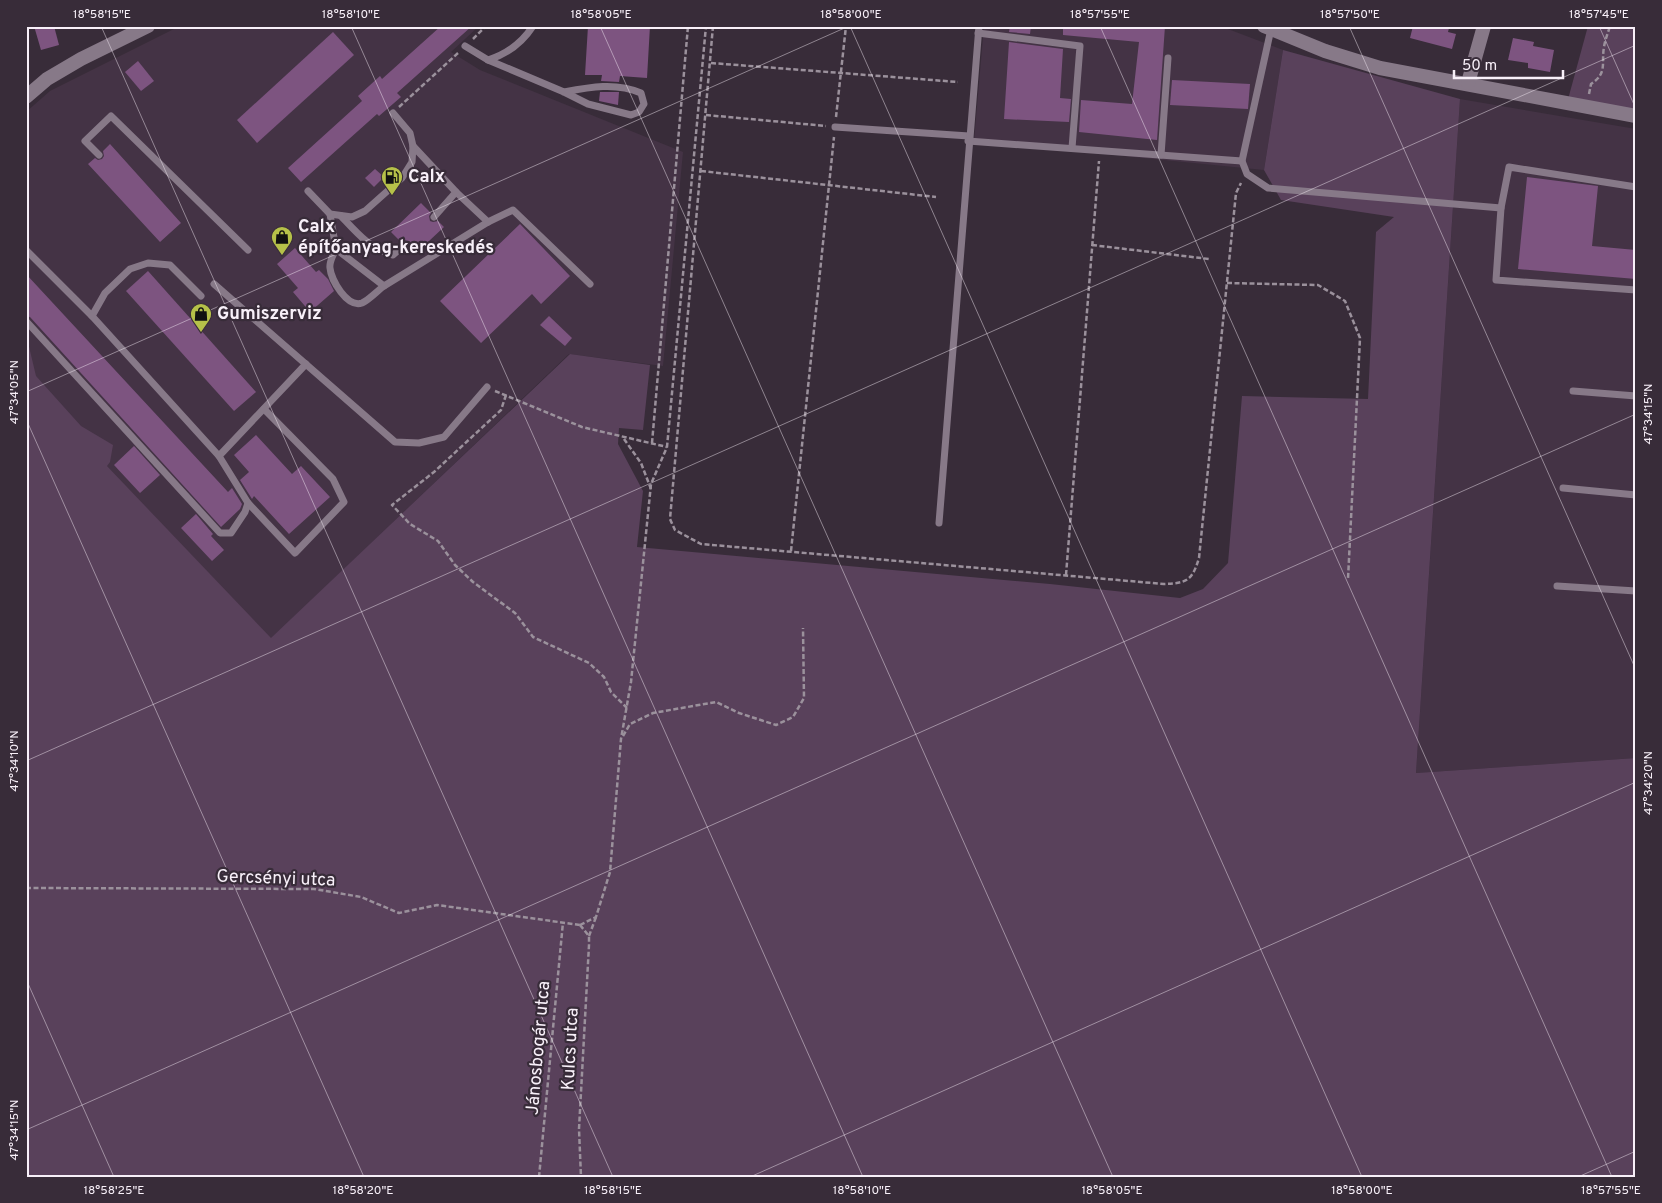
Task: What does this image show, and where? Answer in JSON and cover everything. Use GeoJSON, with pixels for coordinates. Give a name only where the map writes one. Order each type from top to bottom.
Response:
{"type":"FeatureCollection","features":[{"type":"Feature","properties":{"kind":"street"},"geometry":{"type":"LineString","coordinates":[[26,97],[47,79],[81,59],[148,26]]}},
{"type":"Feature","properties":{"kind":"street"},"geometry":{"type":"LineString","coordinates":[[1468,84],[1484,26]]}},
{"type":"Feature","properties":{"kind":"street"},"geometry":{"type":"LineString","coordinates":[[1273,28],[1325,50],[1380,68],[1636,116]]}},
{"type":"Feature","properties":{"kind":"lane"},"geometry":{"type":"LineString","coordinates":[[488,60],[502,56],[514,48],[533,26]]}},
{"type":"Feature","properties":{"kind":"lane"},"geometry":{"type":"LineString","coordinates":[[1273,28],[1242,161],[1248,174],[1268,188],[1502,208]]}},
{"type":"Feature","properties":{"kind":"lane"},"geometry":{"type":"LineString","coordinates":[[938,523],[978,30],[1080,46],[1072,148]]}},
{"type":"Feature","properties":{"kind":"lane"},"geometry":{"type":"LineString","coordinates":[[465,46],[488,60],[588,104],[631,116],[639,112],[644,104],[641,93],[624,87],[589,87],[564,92]]}},
{"type":"Feature","properties":{"kind":"lane"},"geometry":{"type":"LineString","coordinates":[[1162,155],[1168,58]]}},
{"type":"Feature","properties":{"kind":"lane"},"geometry":{"type":"LineString","coordinates":[[330,214],[352,217],[365,211],[402,178],[412,162],[414,146],[410,133],[393,112]]}},
{"type":"Feature","properties":{"kind":"lane"},"geometry":{"type":"LineString","coordinates":[[98,155],[85,141],[111,116],[248,250]]}},
{"type":"Feature","properties":{"kind":"lane"},"geometry":{"type":"LineString","coordinates":[[835,127],[1242,161]]}},
{"type":"Feature","properties":{"kind":"lane"},"geometry":{"type":"LineString","coordinates":[[414,146],[456,192],[488,222]]}},
{"type":"Feature","properties":{"kind":"lane"},"geometry":{"type":"LineString","coordinates":[[1636,186],[1509,167],[1502,208],[1496,280],[1636,290]]}},
{"type":"Feature","properties":{"kind":"lane"},"geometry":{"type":"LineString","coordinates":[[308,191],[330,214],[336,250],[331,260],[330,270],[339,289],[350,302],[362,303],[384,286],[488,222],[513,210],[590,284]]}},
{"type":"Feature","properties":{"kind":"lane"},"geometry":{"type":"LineString","coordinates":[[434,217],[456,192]]}},
{"type":"Feature","properties":{"kind":"lane"},"geometry":{"type":"LineString","coordinates":[[341,216],[369,244],[381,252],[393,255],[404,246]]}},
{"type":"Feature","properties":{"kind":"lane"},"geometry":{"type":"LineString","coordinates":[[26,250],[92,316],[219,456],[248,503],[295,553],[344,502],[333,480],[264,409]]}},
{"type":"Feature","properties":{"kind":"lane"},"geometry":{"type":"LineString","coordinates":[[336,250],[384,286]]}},
{"type":"Feature","properties":{"kind":"lane"},"geometry":{"type":"LineString","coordinates":[[92,316],[105,293],[130,269],[148,263],[170,265],[201,296]]}},
{"type":"Feature","properties":{"kind":"lane"},"geometry":{"type":"LineString","coordinates":[[214,284],[394,442],[420,443],[444,437],[486,387]]}},
{"type":"Feature","properties":{"kind":"lane"},"geometry":{"type":"LineString","coordinates":[[26,321],[220,533],[231,533],[245,512],[248,503]]}},
{"type":"Feature","properties":{"kind":"lane"},"geometry":{"type":"LineString","coordinates":[[219,456],[306,364]]}},
{"type":"Feature","properties":{"kind":"lane"},"geometry":{"type":"LineString","coordinates":[[1573,391],[1636,396]]}},
{"type":"Feature","properties":{"kind":"lane"},"geometry":{"type":"LineString","coordinates":[[1563,488],[1636,495]]}},
{"type":"Feature","properties":{"kind":"lane"},"geometry":{"type":"LineString","coordinates":[[1558,586],[1636,591]]}},
{"type":"Feature","properties":{"kind":"path"},"geometry":{"type":"LineString","coordinates":[[393,112],[486,26]]}},
{"type":"Feature","properties":{"kind":"path"},"geometry":{"type":"LineString","coordinates":[[652,443],[688,26]]}},
{"type":"Feature","properties":{"kind":"path"},"geometry":{"type":"LineString","coordinates":[[651,490],[651,484],[667,446],[706,26]]}},
{"type":"Feature","properties":{"kind":"path"},"geometry":{"type":"LineString","coordinates":[[713,26],[670,519],[675,530],[701,544],[1164,584],[1181,583],[1194,573],[1199,558],[1236,193],[1248,174]]}},
{"type":"Feature","properties":{"kind":"path"},"geometry":{"type":"LineString","coordinates":[[791,551],[846,26]]}},
{"type":"Feature","properties":{"kind":"path"},"geometry":{"type":"LineString","coordinates":[[1591,107],[1592,100],[1589,90],[1591,84],[1600,78],[1603,69],[1604,46],[1610,26]]}},
{"type":"Feature","properties":{"kind":"path"},"geometry":{"type":"LineString","coordinates":[[710,63],[958,82]]}},
{"type":"Feature","properties":{"kind":"path"},"geometry":{"type":"LineString","coordinates":[[706,115],[835,127]]}},
{"type":"Feature","properties":{"kind":"path"},"geometry":{"type":"LineString","coordinates":[[1066,575],[1099,150]]}},
{"type":"Feature","properties":{"kind":"path"},"geometry":{"type":"LineString","coordinates":[[701,171],[936,197]]}},
{"type":"Feature","properties":{"kind":"path"},"geometry":{"type":"LineString","coordinates":[[1092,245],[1209,259]]}},
{"type":"Feature","properties":{"kind":"path"},"geometry":{"type":"LineString","coordinates":[[1227,283],[1318,285],[1346,301],[1360,338],[1348,579]]}},
{"type":"Feature","properties":{"kind":"path"},"geometry":{"type":"LineString","coordinates":[[486,387],[582,427],[667,446]]}},
{"type":"Feature","properties":{"kind":"path"},"geometry":{"type":"LineString","coordinates":[[506,395],[501,410],[434,472],[392,505],[410,524],[438,541],[455,565],[473,582],[515,613],[533,637],[589,663],[604,677],[611,692],[627,708]]}},
{"type":"Feature","properties":{"kind":"path"},"geometry":{"type":"LineString","coordinates":[[624,437],[641,463],[651,490]]}},
{"type":"Feature","properties":{"kind":"path","name":"Kulcs utca"},"geometry":{"type":"LineString","coordinates":[[581,1177],[579,1130],[589,936],[610,872],[621,740],[631,682],[651,490]]}},
{"type":"Feature","properties":{"kind":"path"},"geometry":{"type":"LineString","coordinates":[[621,740],[630,724],[653,713],[716,702],[739,713],[776,725],[793,717],[804,698],[803,628]]}},
{"type":"Feature","properties":{"kind":"path","name":"Gercsényi utca"},"geometry":{"type":"LineString","coordinates":[[26,888],[314,889],[361,897],[400,913],[437,905],[580,925]]}},
{"type":"Feature","properties":{"kind":"path"},"geometry":{"type":"LineString","coordinates":[[589,936],[580,925],[596,917]]}},
{"type":"Feature","properties":{"kind":"path","name":"Jánosbogár utca"},"geometry":{"type":"LineString","coordinates":[[539,1177],[541,1174],[563,922]]}},
{"type":"Feature","properties":{"kind":"shaded area"},"geometry":{"type":"Polygon","coordinates":[[[180,26],[479,26],[451,52],[480,70],[683,152],[663,366],[569,354],[271,639],[26,381],[26,112],[50,91],[180,26]]]}},
{"type":"Feature","properties":{"kind":"shaded area"},"geometry":{"type":"Polygon","coordinates":[[[984,26],[1220,26],[1283,50],[1264,170],[974,141],[984,26]]]}},
{"type":"Feature","properties":{"kind":"shaded area"},"geometry":{"type":"Polygon","coordinates":[[[1588,26],[1636,26],[1636,116],[1567,103],[1588,26]]]}},
{"type":"Feature","properties":{"kind":"shaded area"},"geometry":{"type":"Polygon","coordinates":[[[1283,50],[1460,99],[1416,773],[1636,758],[1636,1177],[26,1177],[26,334],[36,376],[81,426],[113,445],[110,462],[107,466],[271,638],[570,354],[650,365],[643,430],[619,428],[618,444],[643,491],[637,547],[1050,584],[1180,598],[1203,589],[1228,563],[1242,396],[1368,399],[1376,232],[1394,217],[1281,200],[1264,170],[1283,50]]]}},
{"type":"Feature","properties":{"kind":"shaded area"},"geometry":{"type":"Polygon","coordinates":[[[1460,99],[1636,129],[1636,758],[1416,773],[1460,99]]]}},
{"type":"Feature","properties":{"kind":"building"},"geometry":{"type":"Polygon","coordinates":[[[34,26],[54,26],[59,45],[41,50],[34,26]]]}},
{"type":"Feature","properties":{"kind":"building"},"geometry":{"type":"Polygon","coordinates":[[[441,26],[472,26],[397,93],[401,97],[379,116],[377,114],[301,182],[288,168],[362,101],[358,96],[380,76],[382,79],[441,26]]]}},
{"type":"Feature","properties":{"kind":"building"},"geometry":{"type":"Polygon","coordinates":[[[588,26],[650,26],[647,78],[620,76],[619,82],[601,81],[602,75],[585,75],[588,26]]]}},
{"type":"Feature","properties":{"kind":"building"},"geometry":{"type":"Polygon","coordinates":[[[1010,26],[1031,26],[1030,34],[1009,32],[1010,26]]]}},
{"type":"Feature","properties":{"kind":"building"},"geometry":{"type":"Polygon","coordinates":[[[1063,26],[1165,26],[1157,140],[1079,132],[1081,100],[1132,104],[1139,42],[1063,35],[1063,26]]]}},
{"type":"Feature","properties":{"kind":"building"},"geometry":{"type":"Polygon","coordinates":[[[1413,26],[1449,28],[1448,32],[1456,34],[1452,49],[1410,38],[1413,26]]]}},
{"type":"Feature","properties":{"kind":"building"},"geometry":{"type":"Polygon","coordinates":[[[333,32],[354,55],[257,143],[237,120],[333,32]]]}},
{"type":"Feature","properties":{"kind":"building"},"geometry":{"type":"Polygon","coordinates":[[[1513,38],[1534,42],[1533,46],[1554,50],[1550,72],[1528,68],[1528,63],[1508,60],[1513,38]]]}},
{"type":"Feature","properties":{"kind":"building"},"geometry":{"type":"Polygon","coordinates":[[[1009,42],[1063,49],[1060,98],[1071,99],[1069,122],[1004,119],[1009,42]]]}},
{"type":"Feature","properties":{"kind":"building"},"geometry":{"type":"Polygon","coordinates":[[[138,61],[154,81],[141,91],[125,72],[138,61]]]}},
{"type":"Feature","properties":{"kind":"building"},"geometry":{"type":"Polygon","coordinates":[[[1172,80],[1250,84],[1248,109],[1170,105],[1172,80]]]}},
{"type":"Feature","properties":{"kind":"building"},"geometry":{"type":"Polygon","coordinates":[[[600,92],[619,92],[618,105],[599,101],[600,92]]]}},
{"type":"Feature","properties":{"kind":"building"},"geometry":{"type":"Polygon","coordinates":[[[110,144],[181,223],[160,242],[88,164],[95,158],[98,160],[102,159],[104,156],[103,151],[110,144]]]}},
{"type":"Feature","properties":{"kind":"building"},"geometry":{"type":"Polygon","coordinates":[[[375,169],[384,177],[374,187],[365,178],[375,169]]]}},
{"type":"Feature","properties":{"kind":"building"},"geometry":{"type":"Polygon","coordinates":[[[1527,177],[1598,186],[1592,246],[1636,250],[1636,279],[1518,269],[1527,177]]]}},
{"type":"Feature","properties":{"kind":"building"},"geometry":{"type":"Polygon","coordinates":[[[421,203],[431,213],[429,216],[430,221],[438,221],[444,227],[414,255],[408,249],[408,241],[400,241],[391,232],[421,203]]]}},
{"type":"Feature","properties":{"kind":"building"},"geometry":{"type":"Polygon","coordinates":[[[520,224],[570,276],[541,304],[532,294],[481,343],[440,301],[520,224]]]}},
{"type":"Feature","properties":{"kind":"building"},"geometry":{"type":"Polygon","coordinates":[[[295,248],[316,272],[319,270],[328,279],[334,291],[310,312],[293,292],[298,288],[277,264],[295,248]]]}},
{"type":"Feature","properties":{"kind":"building"},"geometry":{"type":"Polygon","coordinates":[[[148,271],[256,392],[234,411],[126,291],[148,271]]]}},
{"type":"Feature","properties":{"kind":"building"},"geometry":{"type":"Polygon","coordinates":[[[26,274],[228,492],[232,488],[242,504],[240,509],[221,527],[30,317],[26,316],[26,274]]]}},
{"type":"Feature","properties":{"kind":"building"},"geometry":{"type":"Polygon","coordinates":[[[549,316],[572,338],[565,346],[540,325],[549,316]]]}},
{"type":"Feature","properties":{"kind":"building"},"geometry":{"type":"Polygon","coordinates":[[[256,435],[292,474],[301,466],[330,497],[289,534],[254,496],[252,499],[240,480],[249,472],[234,455],[256,435]]]}},
{"type":"Feature","properties":{"kind":"building"},"geometry":{"type":"Polygon","coordinates":[[[134,446],[160,475],[140,493],[114,465],[134,446]]]}},
{"type":"Feature","properties":{"kind":"building"},"geometry":{"type":"Polygon","coordinates":[[[196,514],[213,534],[211,536],[224,550],[212,561],[181,528],[196,514]]]}},
{"type":"Feature","properties":{"kind":"place","name":"Calx"},"geometry":{"type":"Point","coordinates":[392,196]}},
{"type":"Feature","properties":{"kind":"place","name":"Calx építőanyag-kereskedés"},"geometry":{"type":"Point","coordinates":[282,256]}},
{"type":"Feature","properties":{"kind":"place","name":"Gumiszerviz"},"geometry":{"type":"Point","coordinates":[201,333]}}]}
